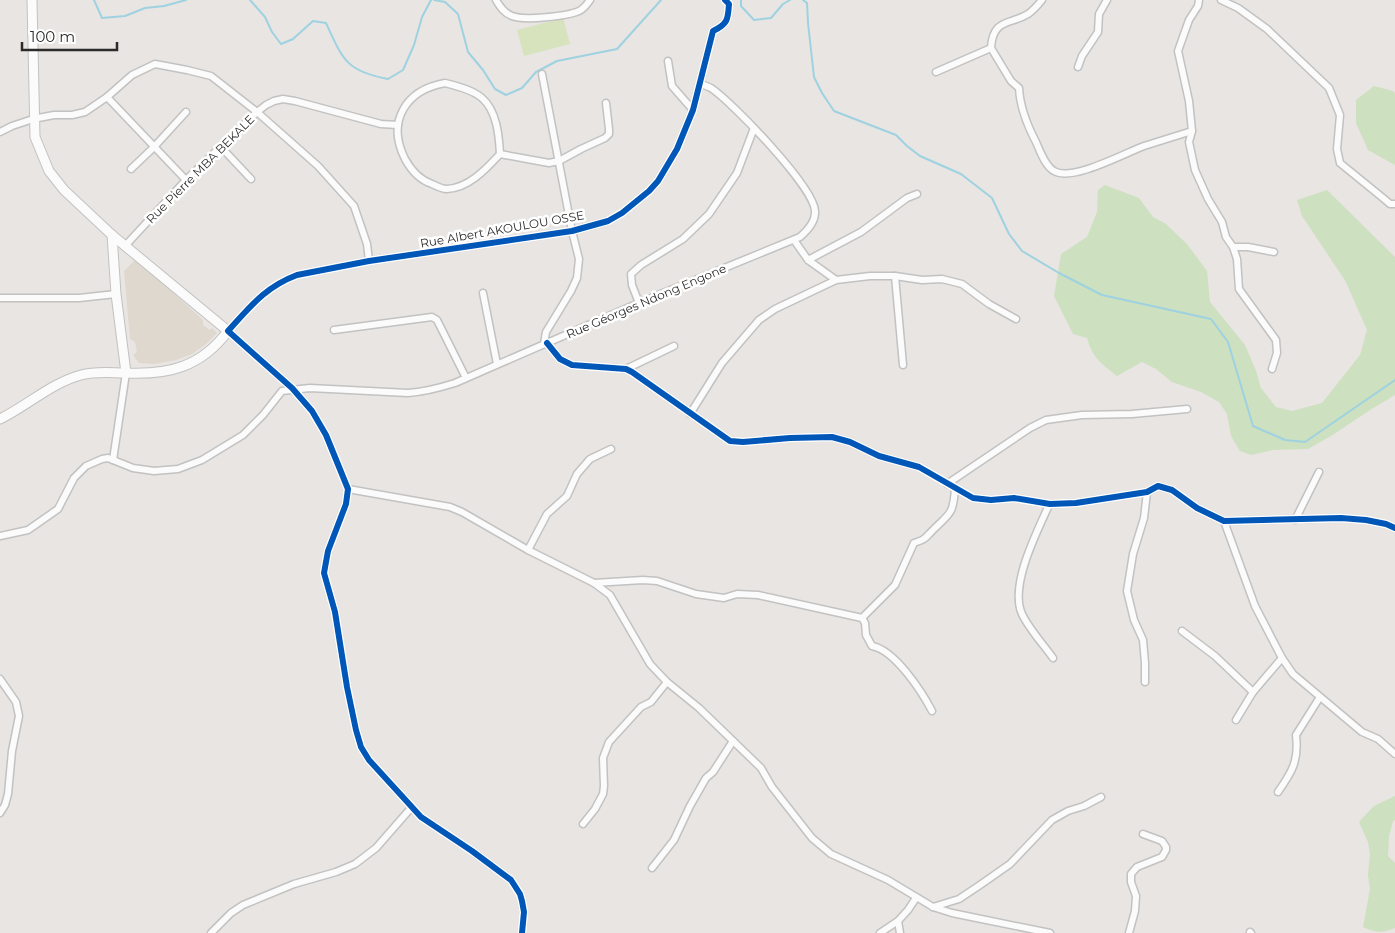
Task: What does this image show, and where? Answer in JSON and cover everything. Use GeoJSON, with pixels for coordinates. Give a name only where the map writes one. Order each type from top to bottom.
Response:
{"type":"FeatureCollection","features":[{"type":"Feature","properties":{"kind":"main road"},"geometry":{"type":"LineString","coordinates":[[0,419],[59,384],[73,378],[95,372],[167,372],[191,364],[209,351],[228,331],[112,235],[64,190],[49,171],[35,137],[33,119],[32,0]]}},
{"type":"Feature","properties":{"kind":"main road"},"geometry":{"type":"LineString","coordinates":[[112,235],[116,294],[126,373]]}},
{"type":"Feature","properties":{"kind":"street"},"geometry":{"type":"LineString","coordinates":[[496,0],[500,7],[513,17],[535,18],[578,12],[586,7],[590,0]]}},
{"type":"Feature","properties":{"kind":"street","name":"Rue Albert AKOULOU OSSE"},"geometry":{"type":"LineString","coordinates":[[228,331],[264,292],[286,279],[311,272],[369,261],[572,231],[608,221],[622,213],[649,192],[658,181],[677,149],[693,110],[713,31],[723,26],[726,21],[728,4],[725,0]]}},
{"type":"Feature","properties":{"kind":"street"},"geometry":{"type":"LineString","coordinates":[[1042,0],[1027,15],[1004,22],[998,27],[990,48],[1011,81],[1020,88],[1020,99],[1026,122],[1050,168],[1056,173],[1093,169],[1143,147],[1192,131]]}},
{"type":"Feature","properties":{"kind":"street"},"geometry":{"type":"LineString","coordinates":[[1078,67],[1082,56],[1098,32],[1099,14],[1107,0]]}},
{"type":"Feature","properties":{"kind":"street"},"geometry":{"type":"LineString","coordinates":[[1198,0],[1198,6],[1189,20],[1178,51],[1188,91],[1192,131],[1189,142],[1195,170],[1208,199],[1222,222],[1226,237],[1233,247],[1237,259],[1239,288],[1276,340],[1277,353],[1272,369]]}},
{"type":"Feature","properties":{"kind":"street"},"geometry":{"type":"LineString","coordinates":[[1221,0],[1238,8],[1267,29],[1329,88],[1340,115],[1337,149],[1340,163],[1390,204],[1395,204]]}},
{"type":"Feature","properties":{"kind":"street"},"geometry":{"type":"LineString","coordinates":[[936,72],[990,48]]}},
{"type":"Feature","properties":{"kind":"street"},"geometry":{"type":"LineString","coordinates":[[668,61],[672,86],[693,110]]}},
{"type":"Feature","properties":{"kind":"street"},"geometry":{"type":"LineString","coordinates":[[0,132],[33,119],[85,112],[107,98],[132,75],[155,64],[211,76],[257,112],[318,166],[354,206],[367,244],[369,261]]}},
{"type":"Feature","properties":{"kind":"street"},"geometry":{"type":"LineString","coordinates":[[542,74],[579,259],[577,278],[546,332],[546,343],[560,359],[572,365],[626,368],[674,346]]}},
{"type":"Feature","properties":{"kind":"street"},"geometry":{"type":"LineString","coordinates":[[445,83],[458,86],[482,98],[490,108],[498,134],[500,154],[486,169],[468,183],[446,189],[423,181],[408,164],[398,146],[398,125],[402,112],[409,100],[419,91],[432,85],[445,83]]}},
{"type":"Feature","properties":{"kind":"street","name":"Rue Géorges Ndong Engone"},"geometry":{"type":"LineString","coordinates":[[292,388],[421,392],[447,385],[639,303],[794,240],[806,232],[811,226],[816,212],[814,206],[786,165],[754,128],[715,92],[700,84]]}},
{"type":"Feature","properties":{"kind":"street"},"geometry":{"type":"LineString","coordinates":[[107,98],[186,180]]}},
{"type":"Feature","properties":{"kind":"street","name":"Rue Pierre MBA BEKALE"},"geometry":{"type":"LineString","coordinates":[[125,246],[220,146],[266,105],[283,99],[321,106],[381,124],[398,125]]}},
{"type":"Feature","properties":{"kind":"street"},"geometry":{"type":"LineString","coordinates":[[500,154],[537,162],[549,163],[559,161],[605,138],[609,134],[606,102]]}},
{"type":"Feature","properties":{"kind":"street"},"geometry":{"type":"LineString","coordinates":[[131,169],[186,112]]}},
{"type":"Feature","properties":{"kind":"street"},"geometry":{"type":"LineString","coordinates":[[639,303],[632,286],[631,274],[641,265],[684,239],[709,214],[737,172],[754,128]]}},
{"type":"Feature","properties":{"kind":"street"},"geometry":{"type":"LineString","coordinates":[[220,146],[251,179]]}},
{"type":"Feature","properties":{"kind":"street"},"geometry":{"type":"LineString","coordinates":[[808,260],[861,232],[907,198],[917,194]]}},
{"type":"Feature","properties":{"kind":"street"},"geometry":{"type":"LineString","coordinates":[[794,240],[808,260],[836,280]]}},
{"type":"Feature","properties":{"kind":"street"},"geometry":{"type":"LineString","coordinates":[[1233,247],[1248,247],[1274,252]]}},
{"type":"Feature","properties":{"kind":"street"},"geometry":{"type":"LineString","coordinates":[[690,414],[722,364],[759,320],[775,309],[836,280],[870,276],[895,276],[922,280],[942,279],[962,284],[989,304],[1016,319]]}},
{"type":"Feature","properties":{"kind":"street"},"geometry":{"type":"LineString","coordinates":[[895,276],[903,365]]}},
{"type":"Feature","properties":{"kind":"street"},"geometry":{"type":"LineString","coordinates":[[483,293],[497,364]]}},
{"type":"Feature","properties":{"kind":"street"},"geometry":{"type":"LineString","coordinates":[[0,298],[79,298],[116,294]]}},
{"type":"Feature","properties":{"kind":"street"},"geometry":{"type":"LineString","coordinates":[[334,330],[432,317],[437,320],[466,378]]}},
{"type":"Feature","properties":{"kind":"street"},"geometry":{"type":"LineString","coordinates":[[228,331],[302,398],[317,418],[348,489],[346,504],[326,558],[324,573],[335,612],[358,741],[368,760],[411,808],[433,826],[472,851],[511,880],[522,901],[524,912],[522,933]]}},
{"type":"Feature","properties":{"kind":"street"},"geometry":{"type":"LineString","coordinates":[[626,368],[730,441],[743,442],[832,437],[850,442],[879,456],[919,467],[973,498],[991,500],[1014,498],[1050,504],[1076,503],[1147,492],[1158,486],[1172,490],[1197,508],[1224,521],[1341,518],[1366,520],[1395,528]]}},
{"type":"Feature","properties":{"kind":"street"},"geometry":{"type":"LineString","coordinates":[[113,460],[126,373]]}},
{"type":"Feature","properties":{"kind":"street"},"geometry":{"type":"LineString","coordinates":[[0,536],[28,530],[58,509],[70,484],[86,466],[102,459],[113,460],[133,468],[154,472],[190,465],[214,454],[243,435],[273,404],[282,391],[292,388]]}},
{"type":"Feature","properties":{"kind":"street"},"geometry":{"type":"LineString","coordinates":[[947,484],[1030,428],[1046,420],[1082,415],[1132,414],[1187,409]]}},
{"type":"Feature","properties":{"kind":"street"},"geometry":{"type":"LineString","coordinates":[[528,550],[547,514],[567,496],[578,474],[590,459],[612,449]]}},
{"type":"Feature","properties":{"kind":"street"},"geometry":{"type":"LineString","coordinates":[[1295,520],[1319,472]]}},
{"type":"Feature","properties":{"kind":"street"},"geometry":{"type":"LineString","coordinates":[[348,489],[450,507],[528,550],[594,582],[610,595],[643,653],[667,682],[699,708],[761,768],[772,787],[820,846],[832,854],[888,880],[916,898],[933,906],[952,913],[1050,933]]}},
{"type":"Feature","properties":{"kind":"street"},"geometry":{"type":"LineString","coordinates":[[862,618],[895,585],[914,543],[925,539],[950,514],[954,506],[955,489]]}},
{"type":"Feature","properties":{"kind":"street"},"geometry":{"type":"LineString","coordinates":[[1145,682],[1146,663],[1143,640],[1134,620],[1127,591],[1133,554],[1144,518],[1147,492]]}},
{"type":"Feature","properties":{"kind":"street"},"geometry":{"type":"LineString","coordinates":[[1050,504],[1026,560],[1019,588],[1018,603],[1022,615],[1053,658]]}},
{"type":"Feature","properties":{"kind":"street"},"geometry":{"type":"LineString","coordinates":[[1224,521],[1255,606],[1282,658],[1293,674],[1362,732],[1378,739],[1395,754]]}},
{"type":"Feature","properties":{"kind":"street"},"geometry":{"type":"LineString","coordinates":[[594,582],[657,581],[696,594],[724,598],[737,594],[758,595],[862,618],[865,623],[866,635],[872,646],[878,647],[904,671],[924,696],[932,711]]}},
{"type":"Feature","properties":{"kind":"street"},"geometry":{"type":"LineString","coordinates":[[1182,631],[1215,656],[1253,692]]}},
{"type":"Feature","properties":{"kind":"street"},"geometry":{"type":"LineString","coordinates":[[1236,720],[1253,692],[1282,658]]}},
{"type":"Feature","properties":{"kind":"street"},"geometry":{"type":"LineString","coordinates":[[0,679],[16,702],[19,716],[12,751],[8,794],[5,805],[0,813]]}},
{"type":"Feature","properties":{"kind":"street"},"geometry":{"type":"LineString","coordinates":[[583,824],[595,809],[603,794],[602,758],[609,742],[641,707],[651,702],[667,682]]}},
{"type":"Feature","properties":{"kind":"street"},"geometry":{"type":"LineString","coordinates":[[1278,792],[1295,763],[1296,735],[1320,697]]}},
{"type":"Feature","properties":{"kind":"street"},"geometry":{"type":"LineString","coordinates":[[652,868],[674,840],[706,778],[713,772],[733,741]]}},
{"type":"Feature","properties":{"kind":"street"},"geometry":{"type":"LineString","coordinates":[[933,906],[959,899],[1010,864],[1052,820],[1101,797]]}},
{"type":"Feature","properties":{"kind":"street"},"geometry":{"type":"LineString","coordinates":[[211,933],[231,913],[243,906],[294,884],[336,872],[354,864],[376,848],[411,808]]}},
{"type":"Feature","properties":{"kind":"street"},"geometry":{"type":"LineString","coordinates":[[1129,933],[1135,911],[1136,896],[1131,882],[1131,874],[1137,867],[1162,857],[1166,850],[1162,841],[1143,834]]}},
{"type":"Feature","properties":{"kind":"street"},"geometry":{"type":"LineString","coordinates":[[880,933],[898,921],[916,898]]}},
{"type":"Feature","properties":{"kind":"street"},"geometry":{"type":"LineString","coordinates":[[898,921],[900,933]]}},
{"type":"Feature","properties":{"kind":"shaded area"},"geometry":{"type":"Polygon","coordinates":[[[136,259],[203,320],[203,325],[210,330],[212,328],[217,333],[192,354],[176,360],[155,364],[139,363],[133,355],[137,352],[135,342],[130,339],[124,271],[136,259]]]}},
{"type":"Feature","properties":{"kind":"green space"},"geometry":{"type":"Polygon","coordinates":[[[563,18],[570,44],[524,56],[517,30],[563,18]]]}},
{"type":"Feature","properties":{"kind":"green space"},"geometry":{"type":"Polygon","coordinates":[[[1374,86],[1395,93],[1395,165],[1368,150],[1356,123],[1356,100],[1374,86]]]}},
{"type":"Feature","properties":{"kind":"green space"},"geometry":{"type":"Polygon","coordinates":[[[1105,185],[1139,198],[1153,217],[1166,224],[1187,244],[1207,271],[1210,302],[1245,345],[1261,388],[1276,407],[1292,411],[1322,403],[1360,355],[1367,330],[1346,282],[1302,216],[1297,200],[1327,190],[1395,257],[1395,395],[1308,449],[1273,450],[1251,455],[1240,451],[1231,436],[1227,414],[1219,402],[1201,392],[1172,382],[1156,369],[1142,362],[1117,376],[1095,356],[1087,338],[1073,334],[1054,296],[1061,254],[1087,237],[1097,212],[1098,190],[1105,185]]]}},
{"type":"Feature","properties":{"kind":"green space"},"geometry":{"type":"Polygon","coordinates":[[[1395,796],[1395,820],[1393,821],[1389,836],[1388,856],[1395,863],[1395,928],[1375,931],[1363,927],[1370,889],[1368,875],[1370,854],[1368,842],[1359,822],[1374,806],[1395,796]]]}},
{"type":"Feature","properties":{"kind":"waterway"},"geometry":{"type":"LineString","coordinates":[[94,0],[102,18],[125,16],[145,8],[164,6],[186,0]]}},
{"type":"Feature","properties":{"kind":"waterway"},"geometry":{"type":"LineString","coordinates":[[250,0],[265,17],[272,32],[281,44],[293,39],[313,21],[326,23],[342,55],[354,68],[388,79],[403,70],[414,45],[422,17],[431,0]]}},
{"type":"Feature","properties":{"kind":"waterway"},"geometry":{"type":"LineString","coordinates":[[434,0],[445,2],[458,14],[468,52],[483,70],[495,89],[506,95],[522,88],[536,72],[557,61],[617,49],[661,0]]}},
{"type":"Feature","properties":{"kind":"waterway"},"geometry":{"type":"LineString","coordinates":[[741,0],[741,6],[754,20],[771,18],[783,4],[790,0]]}},
{"type":"Feature","properties":{"kind":"waterway"},"geometry":{"type":"LineString","coordinates":[[803,0],[807,3],[814,77],[834,111],[896,135],[920,156],[961,174],[992,198],[1009,234],[1022,251],[1059,273],[1102,295],[1211,319],[1228,342],[1253,426],[1285,440],[1305,442],[1395,380]]}},
{"type":"Feature","properties":{"kind":"cycle path"},"geometry":{"type":"LineString","coordinates":[[522,933],[524,912],[522,901],[511,880],[421,817],[369,760],[361,747],[347,687],[335,612],[324,573],[328,551],[346,504],[348,489],[326,435],[312,411],[292,388],[228,331],[267,292],[276,285],[297,275],[369,261],[572,231],[608,221],[622,213],[658,181],[677,149],[693,110],[713,31],[722,26],[727,17],[729,4],[725,0]]}},
{"type":"Feature","properties":{"kind":"cycle path"},"geometry":{"type":"LineString","coordinates":[[547,343],[560,359],[572,365],[626,369],[632,372],[730,441],[743,442],[832,437],[850,442],[879,456],[919,467],[973,498],[991,500],[1014,498],[1050,504],[1076,503],[1147,492],[1158,486],[1172,490],[1197,508],[1224,521],[1341,518],[1366,520],[1395,528]]}}]}
